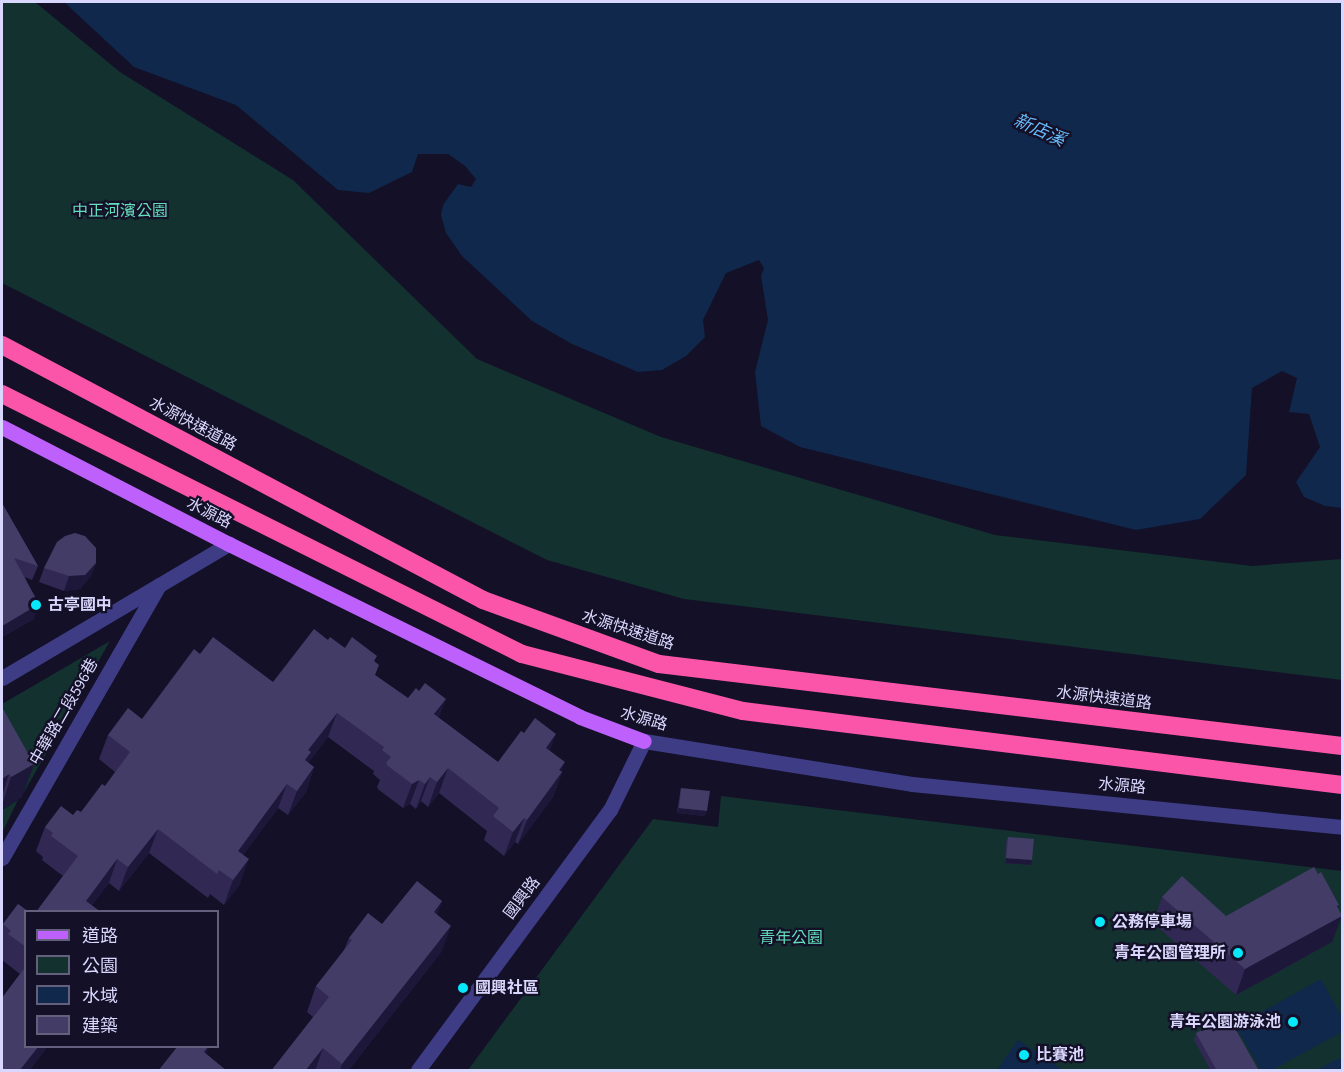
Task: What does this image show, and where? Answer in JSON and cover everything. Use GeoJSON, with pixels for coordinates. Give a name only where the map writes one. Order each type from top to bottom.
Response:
{"type":"FeatureCollection","features":[{"type":"Feature","properties":{"kind":"highway","name":"水源快速道路"},"geometry":{"type":"LineString","coordinates":[[2,345],[483,600],[659,664],[1342,746]]}},
{"type":"Feature","properties":{"kind":"highway"},"geometry":{"type":"LineString","coordinates":[[2,357],[68,380]]}},
{"type":"Feature","properties":{"kind":"highway"},"geometry":{"type":"LineString","coordinates":[[2,394],[522,654],[743,711],[1342,785]]}},
{"type":"Feature","properties":{"kind":"main road","name":"水源路"},"geometry":{"type":"LineString","coordinates":[[2,427],[229,544],[580,717],[644,741]]}},
{"type":"Feature","properties":{"kind":"street"},"geometry":{"type":"LineString","coordinates":[[2,678],[229,544]]}},
{"type":"Feature","properties":{"kind":"street","name":"中華路二段596巷"},"geometry":{"type":"LineString","coordinates":[[2,858],[159,585]]}},
{"type":"Feature","properties":{"kind":"street","name":"水源路"},"geometry":{"type":"LineString","coordinates":[[644,741],[912,784],[1342,827]]}},
{"type":"Feature","properties":{"kind":"street","name":"國興路"},"geometry":{"type":"LineString","coordinates":[[418,1071],[610,810],[644,741]]}},
{"type":"Feature","properties":{"kind":"green space","name":"中正河濱公園"},"geometry":{"type":"Polygon","coordinates":[[[2,2],[35,2],[120,72],[293,180],[477,359],[661,437],[995,535],[1252,566],[1342,559],[1342,680],[684,599],[547,560],[2,283],[2,2]]]}},
{"type":"Feature","properties":{"kind":"green space"},"geometry":{"type":"Polygon","coordinates":[[[110,641],[23,794],[2,759],[2,704],[110,641]]]}},
{"type":"Feature","properties":{"kind":"green space","name":"青年公園"},"geometry":{"type":"Polygon","coordinates":[[[721,796],[1342,871],[1342,1070],[468,1070],[653,819],[718,827],[721,796]]]}},
{"type":"Feature","properties":{"kind":"green space"},"geometry":{"type":"Polygon","coordinates":[[[18,800],[2,833],[2,810],[18,800]]]}},
{"type":"Feature","properties":{"kind":"water","name":"新店溪"},"geometry":{"type":"Polygon","coordinates":[[[64,2],[1342,2],[1342,508],[1325,506],[1304,497],[1296,482],[1320,447],[1309,414],[1289,412],[1297,378],[1282,371],[1252,388],[1246,475],[1200,519],[1136,530],[800,447],[761,426],[755,372],[768,320],[761,276],[764,268],[759,260],[726,273],[703,320],[705,337],[686,356],[662,370],[638,372],[572,344],[532,321],[462,256],[446,233],[441,215],[443,205],[458,184],[471,187],[476,179],[465,166],[448,154],[418,154],[412,172],[369,193],[338,190],[236,105],[134,67],[64,2]]]}},
{"type":"Feature","properties":{"kind":"water","name":"青年公園游泳池"},"geometry":{"type":"Polygon","coordinates":[[[1321,979],[1342,1017],[1342,1032],[1272,1070],[1261,1070],[1236,1026],[1321,979]]]}},
{"type":"Feature","properties":{"kind":"water","name":"比賽池"},"geometry":{"type":"Polygon","coordinates":[[[1018,1040],[1063,1070],[997,1070],[1018,1040]]]}},
{"type":"Feature","properties":{"kind":"water"},"geometry":{"type":"Polygon","coordinates":[[[1337,1059],[1342,1060],[1342,1070],[1317,1070],[1337,1059]]]}},
{"type":"Feature","properties":{"kind":"building"},"geometry":{"type":"Polygon","coordinates":[[[2,503],[38,566],[14,558],[39,604],[2,626],[2,503]]]}},
{"type":"Feature","properties":{"kind":"building"},"geometry":{"type":"Polygon","coordinates":[[[75,533],[85,536],[96,548],[96,563],[85,575],[69,576],[44,568],[57,542],[75,533]]]}},
{"type":"Feature","properties":{"kind":"building"},"geometry":{"type":"Polygon","coordinates":[[[314,629],[328,640],[330,637],[345,648],[352,637],[377,656],[374,661],[379,665],[375,675],[408,698],[416,688],[419,691],[425,683],[446,699],[434,714],[498,762],[521,731],[524,733],[535,718],[556,734],[546,748],[565,762],[559,770],[562,772],[527,820],[524,818],[513,832],[493,816],[499,808],[448,768],[437,782],[430,777],[425,784],[419,780],[412,784],[388,766],[386,763],[391,757],[382,750],[384,747],[337,713],[308,750],[311,752],[305,760],[314,767],[297,791],[287,784],[238,851],[249,859],[233,880],[219,870],[217,874],[158,829],[128,867],[117,859],[86,901],[98,910],[38,910],[78,856],[51,836],[53,833],[45,827],[61,806],[73,815],[77,810],[81,812],[102,784],[105,786],[130,752],[108,735],[128,708],[142,719],[194,649],[200,654],[213,637],[273,682],[314,629]]]}},
{"type":"Feature","properties":{"kind":"building"},"geometry":{"type":"Polygon","coordinates":[[[2,707],[34,764],[11,777],[9,774],[2,779],[2,707]]]}},
{"type":"Feature","properties":{"kind":"building"},"geometry":{"type":"Polygon","coordinates":[[[681,788],[710,791],[707,811],[679,808],[681,788]]]}},
{"type":"Feature","properties":{"kind":"building"},"geometry":{"type":"Polygon","coordinates":[[[1008,837],[1034,839],[1032,860],[1006,858],[1008,837]]]}},
{"type":"Feature","properties":{"kind":"building"},"geometry":{"type":"Polygon","coordinates":[[[1314,867],[1318,874],[1321,872],[1339,905],[1337,906],[1342,916],[1245,969],[1162,897],[1182,876],[1226,916],[1314,867]]]}},
{"type":"Feature","properties":{"kind":"building"},"geometry":{"type":"Polygon","coordinates":[[[417,881],[442,901],[434,912],[451,926],[342,1064],[323,1048],[305,1071],[271,1071],[329,997],[316,986],[352,940],[349,938],[368,913],[382,924],[417,881]]]}},
{"type":"Feature","properties":{"kind":"building"},"geometry":{"type":"Polygon","coordinates":[[[18,904],[26,910],[24,910],[24,946],[8,934],[11,931],[3,924],[18,904]]]}},
{"type":"Feature","properties":{"kind":"building"},"geometry":{"type":"Polygon","coordinates":[[[24,969],[24,1048],[37,1048],[19,1071],[2,1071],[2,998],[24,969]]]}},
{"type":"Feature","properties":{"kind":"building"},"geometry":{"type":"Polygon","coordinates":[[[1226,1012],[1259,1071],[1217,1071],[1196,1033],[1220,1020],[1226,1012]]]}},
{"type":"Feature","properties":{"kind":"building"},"geometry":{"type":"Polygon","coordinates":[[[176,1048],[207,1048],[204,1052],[227,1071],[158,1071],[176,1048]]]}},
{"type":"Feature","properties":{"kind":"place","name":"古亭國中"},"geometry":{"type":"Point","coordinates":[36,605]}},
{"type":"Feature","properties":{"kind":"place","name":"公務停車場"},"geometry":{"type":"Point","coordinates":[1100,922]}},
{"type":"Feature","properties":{"kind":"place","name":"青年公園管理所"},"geometry":{"type":"Point","coordinates":[1238,953]}},
{"type":"Feature","properties":{"kind":"place","name":"國興社區"},"geometry":{"type":"Point","coordinates":[463,988]}},
{"type":"Feature","properties":{"kind":"place","name":"青年公園游泳池"},"geometry":{"type":"Point","coordinates":[1293,1022]}},
{"type":"Feature","properties":{"kind":"place","name":"比賽池"},"geometry":{"type":"Point","coordinates":[1024,1055]}}]}
